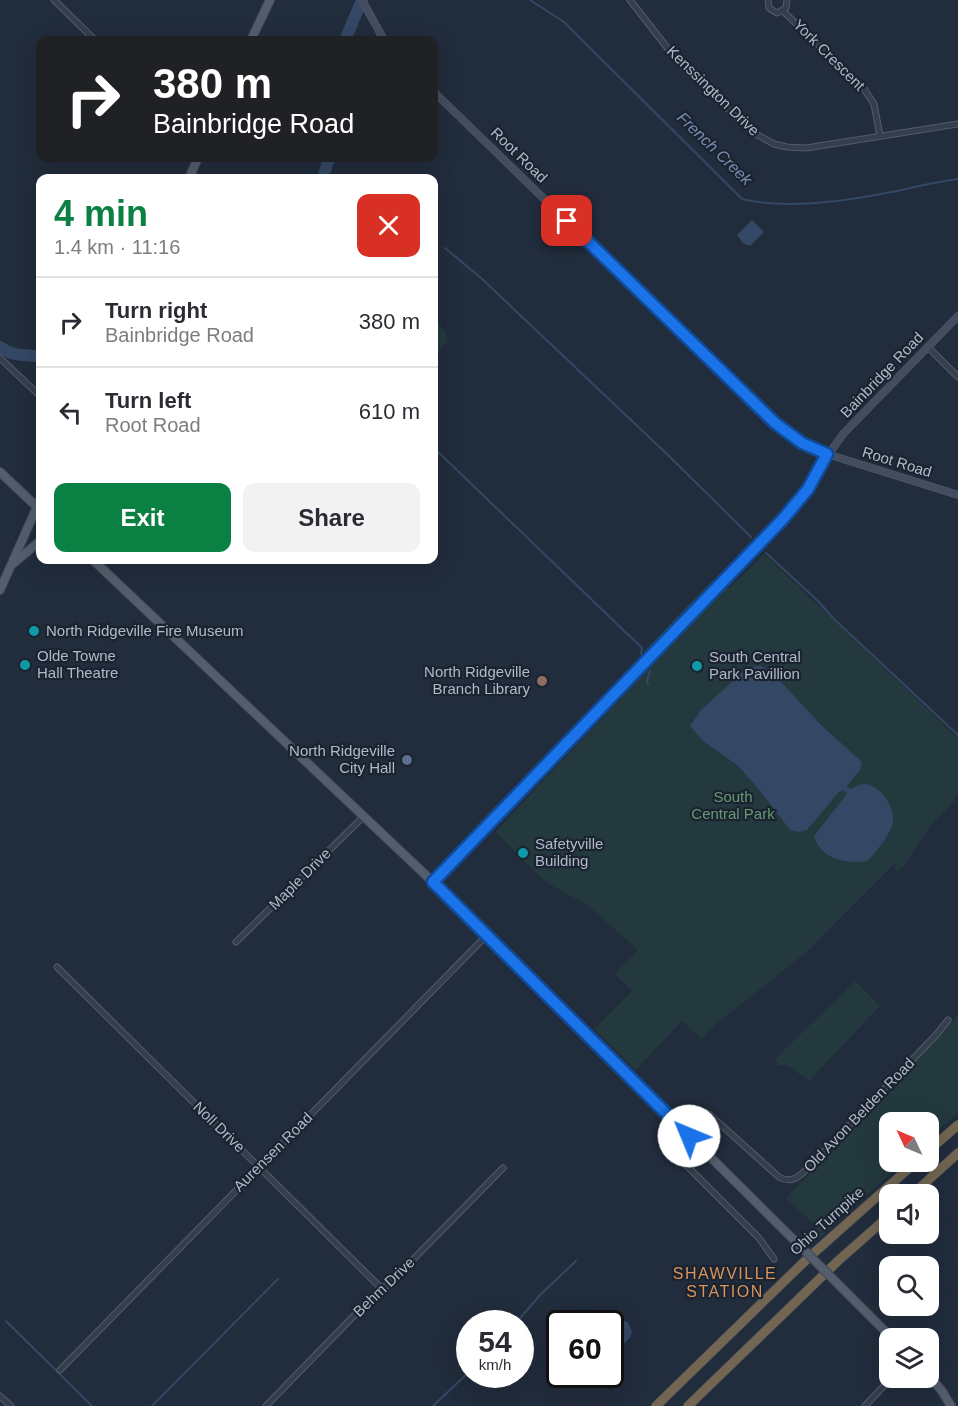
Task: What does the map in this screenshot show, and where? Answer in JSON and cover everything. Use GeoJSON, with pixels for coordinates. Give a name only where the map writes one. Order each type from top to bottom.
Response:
{"type":"FeatureCollection","features":[{"type":"Feature","properties":{"kind":"highway"},"geometry":{"type":"LineString","coordinates":[[939,1141],[958,1125]]}},
{"type":"Feature","properties":{"kind":"highway"},"geometry":{"type":"LineString","coordinates":[[924,1184],[958,1153]]}},
{"type":"Feature","properties":{"kind":"highway","name":"Ohio Turnpike"},"geometry":{"type":"LineString","coordinates":[[656,1406],[806,1260],[905,1172]]}},
{"type":"Feature","properties":{"kind":"highway"},"geometry":{"type":"LineString","coordinates":[[688,1406],[839,1260],[879,1225]]}},
{"type":"Feature","properties":{"kind":"main road"},"geometry":{"type":"LineString","coordinates":[[253,36],[270,0]]}},
{"type":"Feature","properties":{"kind":"main road"},"geometry":{"type":"LineString","coordinates":[[0,472],[36,502]]}},
{"type":"Feature","properties":{"kind":"main road"},"geometry":{"type":"LineString","coordinates":[[0,590],[36,512]]}},
{"type":"Feature","properties":{"kind":"main road"},"geometry":{"type":"LineString","coordinates":[[10,568],[36,544]]}},
{"type":"Feature","properties":{"kind":"main road"},"geometry":{"type":"LineString","coordinates":[[97,564],[433,882],[882,1328]]}},
{"type":"Feature","properties":{"kind":"main road"},"geometry":{"type":"LineString","coordinates":[[938,1388],[951,1406]]}},
{"type":"Feature","properties":{"kind":"street"},"geometry":{"type":"LineString","coordinates":[[54,0],[91,36]]}},
{"type":"Feature","properties":{"kind":"street","name":"Kenssington Drive"},"geometry":{"type":"LineString","coordinates":[[630,0],[679,63],[747,128],[763,139],[787,147],[799,148],[958,124]]}},
{"type":"Feature","properties":{"kind":"street","name":"York Crescent"},"geometry":{"type":"LineString","coordinates":[[768,0],[767,5],[777,13],[787,5],[787,0]]}},
{"type":"Feature","properties":{"kind":"street"},"geometry":{"type":"LineString","coordinates":[[364,3],[382,36]]}},
{"type":"Feature","properties":{"kind":"street","name":"York Crescent"},"geometry":{"type":"LineString","coordinates":[[783,10],[864,89],[874,104],[880,136]]}},
{"type":"Feature","properties":{"kind":"street","name":"Root Road"},"geometry":{"type":"LineString","coordinates":[[438,96],[775,423],[802,443],[826,454],[958,495]]}},
{"type":"Feature","properties":{"kind":"street","name":"Bainbridge Road"},"geometry":{"type":"LineString","coordinates":[[433,882],[783,519],[808,489],[826,454],[958,316]]}},
{"type":"Feature","properties":{"kind":"street"},"geometry":{"type":"LineString","coordinates":[[928,347],[958,376]]}},
{"type":"Feature","properties":{"kind":"street"},"geometry":{"type":"LineString","coordinates":[[0,358],[36,392]]}},
{"type":"Feature","properties":{"kind":"street","name":"Maple Drive"},"geometry":{"type":"LineString","coordinates":[[236,942],[364,816]]}},
{"type":"Feature","properties":{"kind":"street","name":"Aurensen Road"},"geometry":{"type":"LineString","coordinates":[[60,1370],[487,935]]}},
{"type":"Feature","properties":{"kind":"street","name":"Noll Drive"},"geometry":{"type":"LineString","coordinates":[[57,967],[381,1288]]}},
{"type":"Feature","properties":{"kind":"street","name":"Old Avon Belden Road"},"geometry":{"type":"LineString","coordinates":[[677,1124],[692,1112],[700,1111],[709,1114],[779,1177],[792,1180],[808,1168],[948,1020]]}},
{"type":"Feature","properties":{"kind":"street"},"geometry":{"type":"LineString","coordinates":[[689,1136],[680,1149],[679,1154],[683,1162],[759,1238],[774,1260]]}},
{"type":"Feature","properties":{"kind":"street","name":"Behm Drive"},"geometry":{"type":"LineString","coordinates":[[266,1406],[503,1168]]}},
{"type":"Feature","properties":{"kind":"street"},"geometry":{"type":"LineString","coordinates":[[865,1406],[882,1388]]}},
{"type":"Feature","properties":{"kind":"street"},"geometry":{"type":"LineString","coordinates":[[0,1396],[11,1406]]}},
{"type":"Feature","properties":{"kind":"green space"},"geometry":{"type":"Polygon","coordinates":[[[438,323],[446,335],[447,342],[438,352],[438,323]]]}},
{"type":"Feature","properties":{"kind":"green space","name":"South Central Park"},"geometry":{"type":"Polygon","coordinates":[[[764,554],[958,738],[958,793],[953,798],[955,801],[932,824],[903,867],[897,872],[894,868],[896,862],[807,952],[715,1025],[701,1039],[682,1021],[636,1070],[594,1029],[632,991],[615,974],[638,950],[587,905],[547,883],[495,832],[727,586],[730,588],[764,554]]]}},
{"type":"Feature","properties":{"kind":"green space"},"geometry":{"type":"Polygon","coordinates":[[[707,585],[709,588],[644,655],[644,651],[707,585]]]}},
{"type":"Feature","properties":{"kind":"green space"},"geometry":{"type":"Polygon","coordinates":[[[855,981],[880,1006],[809,1081],[787,1065],[778,1065],[775,1059],[855,981]]]}},
{"type":"Feature","properties":{"kind":"green space"},"geometry":{"type":"Polygon","coordinates":[[[958,1015],[958,1113],[939,1130],[939,1112],[879,1112],[879,1172],[892,1172],[814,1243],[816,1226],[786,1198],[907,1075],[909,1071],[907,1068],[958,1015]]]}},
{"type":"Feature","properties":{"kind":"water"},"geometry":{"type":"Polygon","coordinates":[[[752,220],[764,232],[750,246],[743,243],[737,235],[752,220]]]}},
{"type":"Feature","properties":{"kind":"water"},"geometry":{"type":"Polygon","coordinates":[[[761,666],[773,673],[821,725],[862,762],[860,770],[847,786],[851,789],[862,784],[870,785],[887,799],[893,813],[892,826],[885,840],[868,861],[851,862],[835,859],[822,850],[814,836],[847,793],[843,790],[838,793],[807,830],[800,832],[790,830],[737,765],[702,740],[690,726],[701,710],[748,667],[761,666]]]}},
{"type":"Feature","properties":{"kind":"water"},"geometry":{"type":"Polygon","coordinates":[[[624,1320],[628,1322],[632,1332],[624,1344],[624,1320]]]}},
{"type":"Feature","properties":{"kind":"waterway","name":"French Creek"},"geometry":{"type":"LineString","coordinates":[[347,36],[362,0]]}},
{"type":"Feature","properties":{"kind":"waterway","name":"French Creek"},"geometry":{"type":"LineString","coordinates":[[530,0],[564,22],[742,199],[775,204],[829,202],[958,179]]}},
{"type":"Feature","properties":{"kind":"waterway","name":"French Creek"},"geometry":{"type":"LineString","coordinates":[[324,174],[328,162]]}},
{"type":"Feature","properties":{"kind":"waterway"},"geometry":{"type":"LineString","coordinates":[[445,248],[481,278],[751,537]]}},
{"type":"Feature","properties":{"kind":"waterway","name":"French Creek"},"geometry":{"type":"LineString","coordinates":[[0,347],[14,354],[36,356]]}},
{"type":"Feature","properties":{"kind":"waterway"},"geometry":{"type":"LineString","coordinates":[[438,452],[642,648],[641,654]]}},
{"type":"Feature","properties":{"kind":"waterway"},"geometry":{"type":"LineString","coordinates":[[766,553],[958,735]]}},
{"type":"Feature","properties":{"kind":"waterway"},"geometry":{"type":"LineString","coordinates":[[648,684],[650,671]]}},
{"type":"Feature","properties":{"kind":"waterway"},"geometry":{"type":"LineString","coordinates":[[527,1310],[576,1261]]}},
{"type":"Feature","properties":{"kind":"waterway"},"geometry":{"type":"LineString","coordinates":[[152,1406],[278,1279]]}},
{"type":"Feature","properties":{"kind":"waterway"},"geometry":{"type":"LineString","coordinates":[[6,1321],[92,1406]]}},
{"type":"Feature","properties":{"kind":"waterway"},"geometry":{"type":"LineString","coordinates":[[433,1406],[456,1384]]}},
{"type":"Feature","properties":{"kind":"place","name":"North Ridgeville Fire Museum"},"geometry":{"type":"Point","coordinates":[34,631]}},
{"type":"Feature","properties":{"kind":"place","name":"Olde Towne Hall Theatre"},"geometry":{"type":"Point","coordinates":[25,665]}},
{"type":"Feature","properties":{"kind":"place","name":"South Central Park Pavillion"},"geometry":{"type":"Point","coordinates":[697,666]}},
{"type":"Feature","properties":{"kind":"place","name":"North Ridgeville Branch Library"},"geometry":{"type":"Point","coordinates":[542,681]}},
{"type":"Feature","properties":{"kind":"place","name":"North Ridgeville City Hall"},"geometry":{"type":"Point","coordinates":[407,760]}},
{"type":"Feature","properties":{"kind":"place","name":"Safetyville Building"},"geometry":{"type":"Point","coordinates":[523,853]}},
{"type":"Feature","properties":{"kind":"district","name":"SHAWVILLE STATION"},"geometry":{"type":"Point","coordinates":[725,1282]}},
{"type":"Feature","properties":{"kind":"route"},"geometry":{"type":"LineString","coordinates":[[567,221],[775,423],[802,443],[827,454],[808,489],[783,519],[433,882],[689,1136]]}}]}
